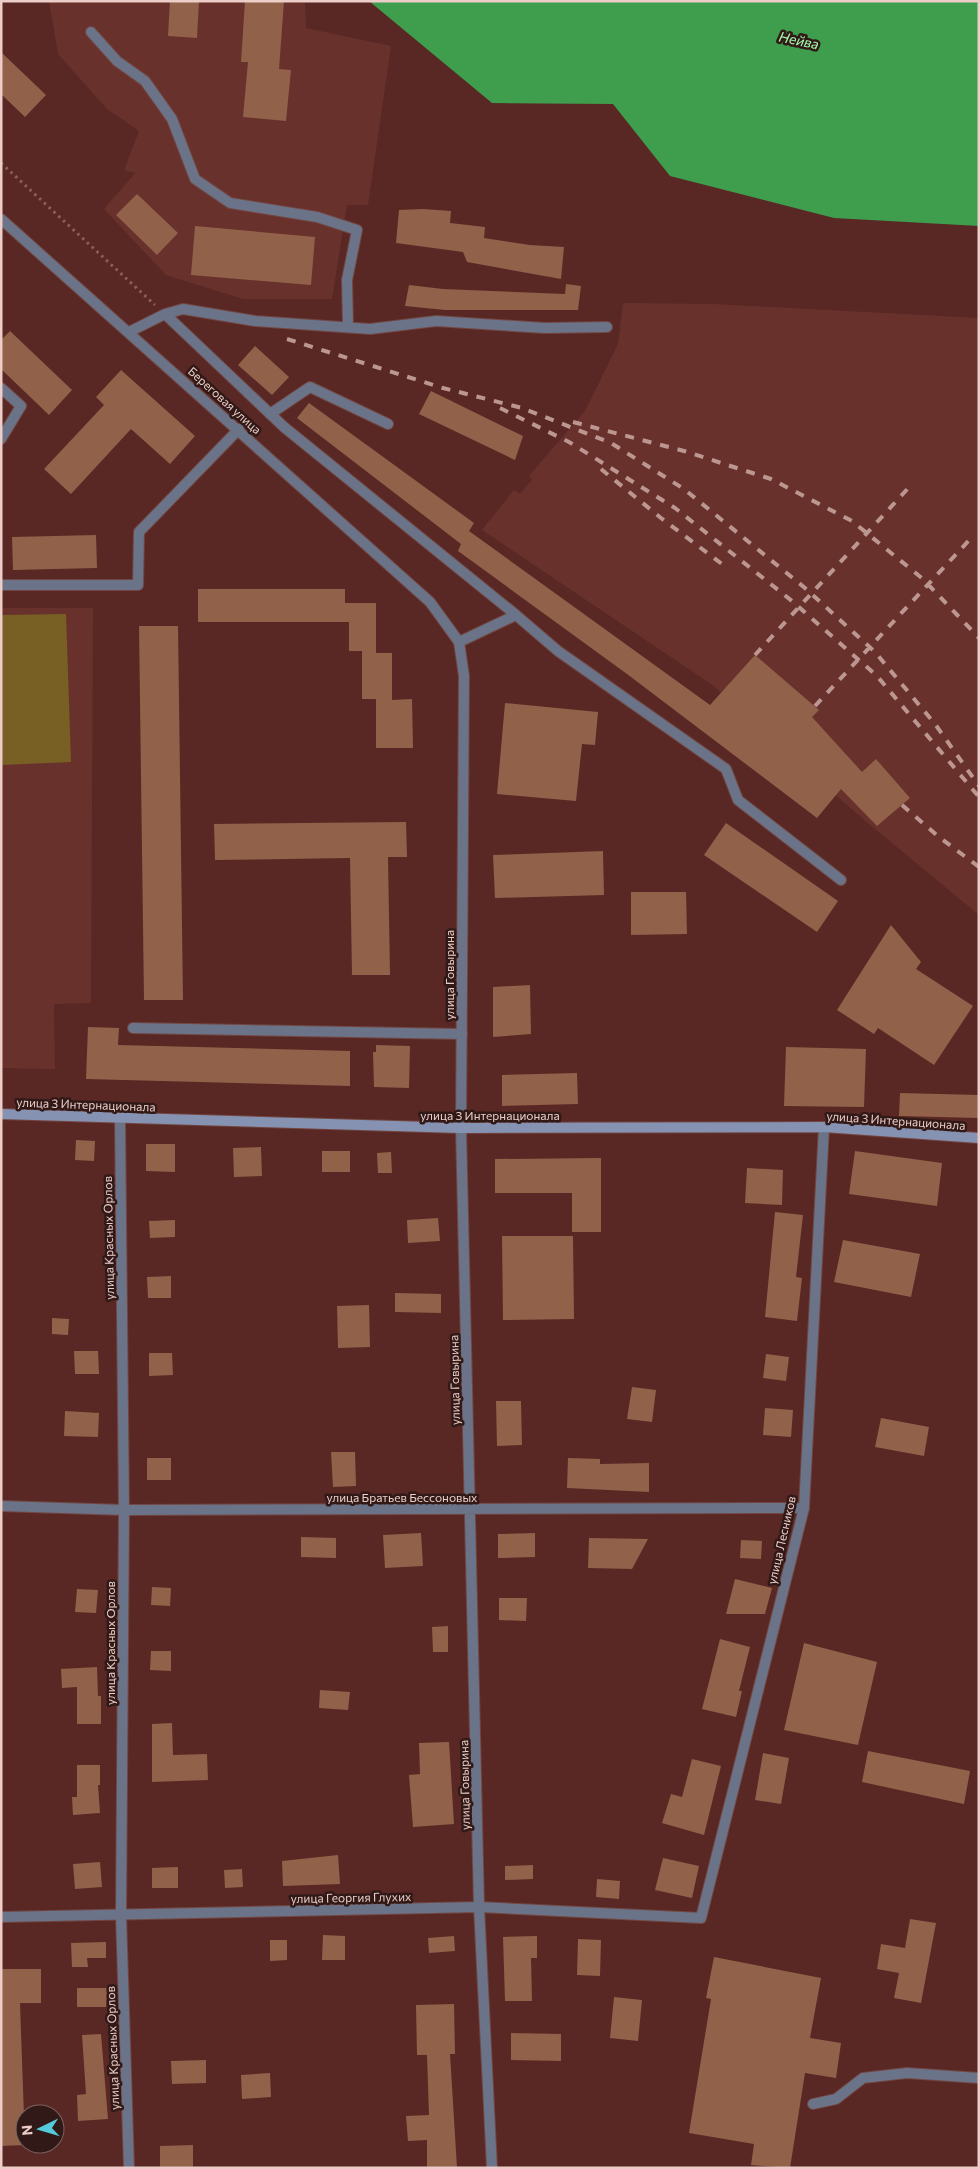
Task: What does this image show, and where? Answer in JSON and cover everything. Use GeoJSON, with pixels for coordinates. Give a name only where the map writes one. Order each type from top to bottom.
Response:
{"type":"FeatureCollection","features":[{"type":"Feature","properties":{"kind":"main road","name":"улица 3 Интернационала"},"geometry":{"type":"LineString","coordinates":[[1,1114],[461,1128],[824,1127],[979,1138]]}},
{"type":"Feature","properties":{"kind":"street"},"geometry":{"type":"LineString","coordinates":[[91,32],[117,61],[145,81],[172,119],[195,178],[230,203],[317,217],[357,230],[347,280],[348,327]]}},
{"type":"Feature","properties":{"kind":"street","name":"Береговая улица"},"geometry":{"type":"LineString","coordinates":[[1,218],[430,602]]}},
{"type":"Feature","properties":{"kind":"street"},"geometry":{"type":"LineString","coordinates":[[129,332],[165,314],[183,309],[255,321],[370,329],[436,321],[544,328],[607,327]]}},
{"type":"Feature","properties":{"kind":"street"},"geometry":{"type":"LineString","coordinates":[[165,314],[270,414],[558,651],[726,769],[738,800],[841,880]]}},
{"type":"Feature","properties":{"kind":"street"},"geometry":{"type":"LineString","coordinates":[[270,414],[310,387],[388,424]]}},
{"type":"Feature","properties":{"kind":"street"},"geometry":{"type":"LineString","coordinates":[[1,388],[21,406],[1,439]]}},
{"type":"Feature","properties":{"kind":"street"},"geometry":{"type":"LineString","coordinates":[[1,585],[138,585],[139,532],[239,430]]}},
{"type":"Feature","properties":{"kind":"street","name":"улица Говырина"},"geometry":{"type":"LineString","coordinates":[[430,602],[459,642],[464,676],[461,1128],[479,1907],[492,2168]]}},
{"type":"Feature","properties":{"kind":"street"},"geometry":{"type":"LineString","coordinates":[[459,642],[516,615]]}},
{"type":"Feature","properties":{"kind":"street"},"geometry":{"type":"LineString","coordinates":[[133,1028],[462,1034]]}},
{"type":"Feature","properties":{"kind":"street","name":"улица Красных Орлов"},"geometry":{"type":"LineString","coordinates":[[120,1118],[124,1510],[120,1915],[129,2168]]}},
{"type":"Feature","properties":{"kind":"street","name":"улица Лесников"},"geometry":{"type":"LineString","coordinates":[[701,1918],[804,1508],[824,1127]]}},
{"type":"Feature","properties":{"kind":"street","name":"улица Братьев Бессоновых"},"geometry":{"type":"LineString","coordinates":[[1,1506],[124,1510],[804,1508]]}},
{"type":"Feature","properties":{"kind":"street","name":"улица Георгия Глухих"},"geometry":{"type":"LineString","coordinates":[[1,1918],[479,1907],[701,1918]]}},
{"type":"Feature","properties":{"kind":"street"},"geometry":{"type":"LineString","coordinates":[[813,2104],[836,2099],[863,2078],[907,2073],[979,2078]]}},
{"type":"Feature","properties":{"kind":"path"},"geometry":{"type":"LineString","coordinates":[[1,163],[165,314]]}},
{"type":"Feature","properties":{"kind":"shaded area"},"geometry":{"type":"Polygon","coordinates":[[[49,1],[305,1],[306,28],[391,46],[368,205],[347,205],[332,299],[243,299],[166,275],[104,209],[135,173],[124,170],[139,131],[107,109],[58,54],[49,1]]]}},
{"type":"Feature","properties":{"kind":"shaded area"},"geometry":{"type":"Polygon","coordinates":[[[623,303],[713,304],[979,318],[979,915],[863,819],[711,684],[482,530],[514,490],[520,494],[532,480],[529,476],[585,411],[618,344],[623,303]]]}},
{"type":"Feature","properties":{"kind":"shaded area"},"geometry":{"type":"Polygon","coordinates":[[[1,608],[93,608],[91,1003],[54,1004],[55,1069],[1,1068],[1,608]]]}},
{"type":"Feature","properties":{"kind":"shaded area"},"geometry":{"type":"Polygon","coordinates":[[[66,614],[71,762],[1,765],[1,615],[66,614]]]}},
{"type":"Feature","properties":{"kind":"water","name":"Нейва"},"geometry":{"type":"Polygon","coordinates":[[[369,1],[979,1],[979,226],[834,218],[670,176],[613,104],[492,103],[369,1]]]}},
{"type":"Feature","properties":{"kind":"building"},"geometry":{"type":"Polygon","coordinates":[[[170,1],[199,1],[197,38],[168,36],[170,1]]]}},
{"type":"Feature","properties":{"kind":"building"},"geometry":{"type":"Polygon","coordinates":[[[245,1],[284,1],[279,69],[291,70],[286,121],[243,117],[248,62],[241,62],[245,1]]]}},
{"type":"Feature","properties":{"kind":"building"},"geometry":{"type":"Polygon","coordinates":[[[1,52],[46,95],[25,117],[1,94],[1,52]]]}},
{"type":"Feature","properties":{"kind":"building"},"geometry":{"type":"Polygon","coordinates":[[[137,194],[178,233],[157,255],[116,215],[137,194]]]}},
{"type":"Feature","properties":{"kind":"building"},"geometry":{"type":"Polygon","coordinates":[[[399,210],[451,211],[450,223],[485,227],[484,238],[530,245],[564,247],[561,279],[467,262],[463,252],[396,243],[399,210]]]}},
{"type":"Feature","properties":{"kind":"building"},"geometry":{"type":"Polygon","coordinates":[[[195,226],[315,237],[311,285],[191,275],[195,226]]]}},
{"type":"Feature","properties":{"kind":"building"},"geometry":{"type":"Polygon","coordinates":[[[566,284],[581,286],[578,310],[445,310],[405,306],[409,285],[443,289],[565,294],[566,284]]]}},
{"type":"Feature","properties":{"kind":"building"},"geometry":{"type":"Polygon","coordinates":[[[10,331],[72,390],[49,415],[1,369],[1,340],[10,331]]]}},
{"type":"Feature","properties":{"kind":"building"},"geometry":{"type":"Polygon","coordinates":[[[255,346],[289,377],[272,395],[238,365],[255,346]]]}},
{"type":"Feature","properties":{"kind":"building"},"geometry":{"type":"Polygon","coordinates":[[[121,370],[195,436],[170,464],[131,429],[71,494],[44,469],[104,405],[96,397],[121,370]]]}},
{"type":"Feature","properties":{"kind":"building"},"geometry":{"type":"Polygon","coordinates":[[[431,391],[523,436],[515,460],[419,414],[431,391]]]}},
{"type":"Feature","properties":{"kind":"building"},"geometry":{"type":"Polygon","coordinates":[[[309,403],[474,523],[469,531],[710,705],[755,655],[819,710],[812,717],[862,772],[876,759],[910,798],[877,826],[841,789],[817,818],[627,674],[458,551],[461,544],[297,418],[309,403]]]}},
{"type":"Feature","properties":{"kind":"building"},"geometry":{"type":"Polygon","coordinates":[[[96,535],[97,568],[13,570],[12,537],[96,535]]]}},
{"type":"Feature","properties":{"kind":"building"},"geometry":{"type":"Polygon","coordinates":[[[198,589],[345,589],[345,603],[376,603],[376,653],[392,653],[392,700],[412,699],[413,748],[376,748],[376,699],[362,699],[362,651],[349,651],[349,622],[198,622],[198,589]]]}},
{"type":"Feature","properties":{"kind":"building"},"geometry":{"type":"Polygon","coordinates":[[[139,626],[178,626],[183,1000],[144,1000],[139,626]]]}},
{"type":"Feature","properties":{"kind":"building"},"geometry":{"type":"Polygon","coordinates":[[[505,703],[598,712],[595,745],[582,744],[576,801],[497,794],[505,703]]]}},
{"type":"Feature","properties":{"kind":"building"},"geometry":{"type":"Polygon","coordinates":[[[406,822],[407,857],[388,857],[390,975],[352,975],[350,858],[215,860],[214,824],[406,822]]]}},
{"type":"Feature","properties":{"kind":"building"},"geometry":{"type":"Polygon","coordinates":[[[726,823],[838,901],[817,932],[704,855],[726,823]]]}},
{"type":"Feature","properties":{"kind":"building"},"geometry":{"type":"Polygon","coordinates":[[[603,851],[604,895],[495,898],[493,855],[603,851]]]}},
{"type":"Feature","properties":{"kind":"building"},"geometry":{"type":"Polygon","coordinates":[[[631,892],[686,892],[687,934],[631,935],[631,892]]]}},
{"type":"Feature","properties":{"kind":"building"},"geometry":{"type":"Polygon","coordinates":[[[891,925],[921,962],[916,969],[973,1006],[934,1065],[878,1028],[874,1034],[837,1010],[891,925]]]}},
{"type":"Feature","properties":{"kind":"building"},"geometry":{"type":"Polygon","coordinates":[[[530,985],[531,1034],[493,1037],[493,987],[530,985]]]}},
{"type":"Feature","properties":{"kind":"building"},"geometry":{"type":"Polygon","coordinates":[[[88,1027],[119,1028],[118,1045],[350,1051],[350,1086],[86,1079],[88,1027]]]}},
{"type":"Feature","properties":{"kind":"building"},"geometry":{"type":"Polygon","coordinates":[[[376,1045],[410,1046],[409,1088],[374,1087],[373,1052],[376,1052],[376,1045]]]}},
{"type":"Feature","properties":{"kind":"building"},"geometry":{"type":"Polygon","coordinates":[[[786,1047],[866,1049],[864,1107],[784,1106],[786,1047]]]}},
{"type":"Feature","properties":{"kind":"building"},"geometry":{"type":"Polygon","coordinates":[[[577,1073],[578,1104],[502,1106],[502,1075],[577,1073]]]}},
{"type":"Feature","properties":{"kind":"building"},"geometry":{"type":"Polygon","coordinates":[[[900,1093],[979,1095],[979,1118],[899,1116],[900,1093]]]}},
{"type":"Feature","properties":{"kind":"building"},"geometry":{"type":"Polygon","coordinates":[[[76,1140],[95,1141],[94,1161],[75,1160],[76,1140]]]}},
{"type":"Feature","properties":{"kind":"building"},"geometry":{"type":"Polygon","coordinates":[[[146,1144],[175,1144],[175,1172],[146,1171],[146,1144]]]}},
{"type":"Feature","properties":{"kind":"building"},"geometry":{"type":"Polygon","coordinates":[[[261,1147],[262,1176],[234,1177],[233,1148],[261,1147]]]}},
{"type":"Feature","properties":{"kind":"building"},"geometry":{"type":"Polygon","coordinates":[[[322,1151],[350,1151],[350,1172],[322,1172],[322,1151]]]}},
{"type":"Feature","properties":{"kind":"building"},"geometry":{"type":"Polygon","coordinates":[[[855,1151],[942,1163],[937,1206],[849,1194],[855,1151]]]}},
{"type":"Feature","properties":{"kind":"building"},"geometry":{"type":"Polygon","coordinates":[[[391,1152],[392,1173],[378,1173],[377,1153],[391,1152]]]}},
{"type":"Feature","properties":{"kind":"building"},"geometry":{"type":"Polygon","coordinates":[[[601,1158],[601,1232],[572,1232],[572,1193],[495,1193],[495,1159],[601,1158]]]}},
{"type":"Feature","properties":{"kind":"building"},"geometry":{"type":"Polygon","coordinates":[[[747,1168],[783,1170],[782,1205],[745,1203],[747,1168]]]}},
{"type":"Feature","properties":{"kind":"building"},"geometry":{"type":"Polygon","coordinates":[[[775,1212],[803,1215],[796,1277],[802,1278],[797,1321],[765,1317],[775,1212]]]}},
{"type":"Feature","properties":{"kind":"building"},"geometry":{"type":"Polygon","coordinates":[[[438,1218],[440,1241],[408,1243],[407,1220],[438,1218]]]}},
{"type":"Feature","properties":{"kind":"building"},"geometry":{"type":"Polygon","coordinates":[[[175,1220],[175,1237],[150,1238],[149,1221],[175,1220]]]}},
{"type":"Feature","properties":{"kind":"building"},"geometry":{"type":"Polygon","coordinates":[[[502,1236],[573,1236],[574,1319],[503,1320],[502,1236]]]}},
{"type":"Feature","properties":{"kind":"building"},"geometry":{"type":"Polygon","coordinates":[[[843,1240],[920,1254],[911,1297],[834,1282],[843,1240]]]}},
{"type":"Feature","properties":{"kind":"building"},"geometry":{"type":"Polygon","coordinates":[[[171,1276],[171,1298],[148,1298],[147,1277],[171,1276]]]}},
{"type":"Feature","properties":{"kind":"building"},"geometry":{"type":"Polygon","coordinates":[[[395,1293],[441,1294],[441,1313],[395,1312],[395,1293]]]}},
{"type":"Feature","properties":{"kind":"building"},"geometry":{"type":"Polygon","coordinates":[[[369,1305],[370,1347],[338,1348],[337,1306],[369,1305]]]}},
{"type":"Feature","properties":{"kind":"building"},"geometry":{"type":"Polygon","coordinates":[[[52,1318],[69,1319],[68,1335],[52,1334],[52,1318]]]}},
{"type":"Feature","properties":{"kind":"building"},"geometry":{"type":"Polygon","coordinates":[[[74,1351],[98,1351],[99,1374],[75,1374],[74,1351]]]}},
{"type":"Feature","properties":{"kind":"building"},"geometry":{"type":"Polygon","coordinates":[[[149,1353],[172,1353],[173,1375],[149,1376],[149,1353]]]}},
{"type":"Feature","properties":{"kind":"building"},"geometry":{"type":"Polygon","coordinates":[[[766,1354],[789,1357],[786,1381],[763,1378],[766,1354]]]}},
{"type":"Feature","properties":{"kind":"building"},"geometry":{"type":"Polygon","coordinates":[[[632,1387],[656,1390],[652,1422],[627,1419],[632,1387]]]}},
{"type":"Feature","properties":{"kind":"building"},"geometry":{"type":"Polygon","coordinates":[[[496,1401],[521,1401],[522,1445],[497,1446],[496,1401]]]}},
{"type":"Feature","properties":{"kind":"building"},"geometry":{"type":"Polygon","coordinates":[[[765,1408],[793,1410],[791,1437],[763,1435],[765,1408]]]}},
{"type":"Feature","properties":{"kind":"building"},"geometry":{"type":"Polygon","coordinates":[[[65,1411],[99,1413],[98,1437],[64,1436],[65,1411]]]}},
{"type":"Feature","properties":{"kind":"building"},"geometry":{"type":"Polygon","coordinates":[[[881,1418],[929,1427],[924,1456],[875,1447],[881,1418]]]}},
{"type":"Feature","properties":{"kind":"building"},"geometry":{"type":"Polygon","coordinates":[[[331,1452],[355,1452],[356,1486],[333,1487],[331,1452]]]}},
{"type":"Feature","properties":{"kind":"building"},"geometry":{"type":"Polygon","coordinates":[[[147,1458],[171,1458],[171,1480],[147,1480],[147,1458]]]}},
{"type":"Feature","properties":{"kind":"building"},"geometry":{"type":"Polygon","coordinates":[[[568,1458],[600,1459],[600,1464],[649,1463],[649,1492],[567,1488],[568,1458]]]}},
{"type":"Feature","properties":{"kind":"building"},"geometry":{"type":"Polygon","coordinates":[[[421,1533],[423,1566],[385,1568],[383,1535],[421,1533]]]}},
{"type":"Feature","properties":{"kind":"building"},"geometry":{"type":"Polygon","coordinates":[[[535,1533],[535,1557],[498,1558],[498,1534],[535,1533]]]}},
{"type":"Feature","properties":{"kind":"building"},"geometry":{"type":"Polygon","coordinates":[[[301,1537],[336,1538],[336,1558],[301,1557],[301,1537]]]}},
{"type":"Feature","properties":{"kind":"building"},"geometry":{"type":"Polygon","coordinates":[[[589,1538],[648,1539],[632,1569],[588,1568],[589,1538]]]}},
{"type":"Feature","properties":{"kind":"building"},"geometry":{"type":"Polygon","coordinates":[[[741,1540],[762,1541],[761,1559],[740,1558],[741,1540]]]}},
{"type":"Feature","properties":{"kind":"building"},"geometry":{"type":"Polygon","coordinates":[[[735,1579],[772,1588],[765,1614],[726,1614],[735,1579]]]}},
{"type":"Feature","properties":{"kind":"building"},"geometry":{"type":"Polygon","coordinates":[[[152,1587],[171,1588],[170,1606],[151,1605],[152,1587]]]}},
{"type":"Feature","properties":{"kind":"building"},"geometry":{"type":"Polygon","coordinates":[[[77,1589],[98,1590],[96,1613],[75,1612],[77,1589]]]}},
{"type":"Feature","properties":{"kind":"building"},"geometry":{"type":"Polygon","coordinates":[[[499,1598],[527,1598],[526,1621],[499,1620],[499,1598]]]}},
{"type":"Feature","properties":{"kind":"building"},"geometry":{"type":"Polygon","coordinates":[[[448,1626],[448,1652],[433,1652],[432,1627],[448,1626]]]}},
{"type":"Feature","properties":{"kind":"building"},"geometry":{"type":"Polygon","coordinates":[[[720,1639],[750,1647],[739,1691],[742,1691],[736,1717],[702,1709],[720,1639]]]}},
{"type":"Feature","properties":{"kind":"building"},"geometry":{"type":"Polygon","coordinates":[[[804,1643],[877,1662],[858,1745],[784,1730],[804,1643]]]}},
{"type":"Feature","properties":{"kind":"building"},"geometry":{"type":"Polygon","coordinates":[[[151,1651],[171,1651],[171,1671],[150,1670],[151,1651]]]}},
{"type":"Feature","properties":{"kind":"building"},"geometry":{"type":"Polygon","coordinates":[[[97,1667],[98,1696],[101,1696],[101,1724],[77,1724],[77,1687],[62,1688],[61,1669],[97,1667]]]}},
{"type":"Feature","properties":{"kind":"building"},"geometry":{"type":"Polygon","coordinates":[[[320,1690],[350,1692],[348,1710],[319,1708],[320,1690]]]}},
{"type":"Feature","properties":{"kind":"building"},"geometry":{"type":"Polygon","coordinates":[[[172,1723],[173,1755],[207,1754],[208,1780],[152,1782],[152,1724],[172,1723]]]}},
{"type":"Feature","properties":{"kind":"building"},"geometry":{"type":"Polygon","coordinates":[[[449,1742],[454,1824],[413,1827],[409,1775],[420,1774],[419,1743],[449,1742]]]}},
{"type":"Feature","properties":{"kind":"building"},"geometry":{"type":"Polygon","coordinates":[[[868,1751],[970,1771],[964,1804],[862,1782],[868,1751]]]}},
{"type":"Feature","properties":{"kind":"building"},"geometry":{"type":"Polygon","coordinates":[[[763,1753],[789,1758],[781,1804],[755,1800],[763,1753]]]}},
{"type":"Feature","properties":{"kind":"building"},"geometry":{"type":"Polygon","coordinates":[[[692,1759],[721,1766],[704,1835],[662,1823],[671,1794],[682,1797],[692,1759]]]}},
{"type":"Feature","properties":{"kind":"building"},"geometry":{"type":"Polygon","coordinates":[[[77,1765],[100,1765],[100,1785],[98,1785],[100,1813],[73,1815],[72,1797],[77,1797],[77,1765]]]}},
{"type":"Feature","properties":{"kind":"building"},"geometry":{"type":"Polygon","coordinates":[[[338,1855],[340,1884],[283,1886],[282,1861],[338,1855]]]}},
{"type":"Feature","properties":{"kind":"building"},"geometry":{"type":"Polygon","coordinates":[[[663,1858],[699,1866],[692,1898],[655,1890],[663,1858]]]}},
{"type":"Feature","properties":{"kind":"building"},"geometry":{"type":"Polygon","coordinates":[[[100,1862],[102,1887],[75,1889],[73,1864],[100,1862]]]}},
{"type":"Feature","properties":{"kind":"building"},"geometry":{"type":"Polygon","coordinates":[[[533,1865],[533,1879],[505,1880],[505,1866],[533,1865]]]}},
{"type":"Feature","properties":{"kind":"building"},"geometry":{"type":"Polygon","coordinates":[[[178,1867],[178,1888],[152,1888],[152,1868],[178,1867]]]}},
{"type":"Feature","properties":{"kind":"building"},"geometry":{"type":"Polygon","coordinates":[[[242,1869],[243,1887],[225,1888],[224,1870],[242,1869]]]}},
{"type":"Feature","properties":{"kind":"building"},"geometry":{"type":"Polygon","coordinates":[[[597,1879],[620,1881],[619,1899],[596,1897],[597,1879]]]}},
{"type":"Feature","properties":{"kind":"building"},"geometry":{"type":"Polygon","coordinates":[[[910,1919],[936,1923],[921,2003],[894,1998],[899,1973],[877,1969],[881,1944],[905,1948],[910,1919]]]}},
{"type":"Feature","properties":{"kind":"building"},"geometry":{"type":"Polygon","coordinates":[[[323,1935],[345,1936],[345,1960],[322,1960],[323,1935]]]}},
{"type":"Feature","properties":{"kind":"building"},"geometry":{"type":"Polygon","coordinates":[[[454,1936],[455,1951],[429,1953],[428,1938],[454,1936]]]}},
{"type":"Feature","properties":{"kind":"building"},"geometry":{"type":"Polygon","coordinates":[[[537,1936],[537,1958],[531,1958],[532,2001],[505,2001],[503,1937],[537,1936]]]}},
{"type":"Feature","properties":{"kind":"building"},"geometry":{"type":"Polygon","coordinates":[[[578,1939],[601,1940],[600,1976],[577,1975],[578,1939]]]}},
{"type":"Feature","properties":{"kind":"building"},"geometry":{"type":"Polygon","coordinates":[[[270,1940],[287,1940],[287,1960],[270,1961],[270,1940]]]}},
{"type":"Feature","properties":{"kind":"building"},"geometry":{"type":"Polygon","coordinates":[[[106,1942],[106,1958],[87,1958],[88,1967],[72,1967],[71,1943],[106,1942]]]}},
{"type":"Feature","properties":{"kind":"building"},"geometry":{"type":"Polygon","coordinates":[[[714,1957],[821,1978],[810,2038],[841,2043],[836,2078],[805,2073],[790,2168],[751,2165],[754,2144],[689,2133],[711,1999],[706,1998],[714,1957]]]}},
{"type":"Feature","properties":{"kind":"building"},"geometry":{"type":"Polygon","coordinates":[[[1,1969],[41,1969],[41,2003],[20,2003],[24,2104],[15,2104],[15,2145],[1,2146],[1,1969]]]}},
{"type":"Feature","properties":{"kind":"building"},"geometry":{"type":"Polygon","coordinates":[[[77,1988],[107,1988],[106,2007],[77,2007],[77,1988]]]}},
{"type":"Feature","properties":{"kind":"building"},"geometry":{"type":"Polygon","coordinates":[[[614,1997],[642,2000],[638,2041],[610,2038],[614,1997]]]}},
{"type":"Feature","properties":{"kind":"building"},"geometry":{"type":"Polygon","coordinates":[[[454,2004],[455,2054],[450,2054],[457,2168],[427,2168],[427,2140],[408,2141],[406,2116],[429,2115],[427,2055],[417,2055],[416,2005],[454,2004]]]}},
{"type":"Feature","properties":{"kind":"building"},"geometry":{"type":"Polygon","coordinates":[[[511,2033],[561,2034],[561,2061],[511,2060],[511,2033]]]}},
{"type":"Feature","properties":{"kind":"building"},"geometry":{"type":"Polygon","coordinates":[[[101,2034],[108,2119],[78,2121],[77,2095],[86,2094],[82,2035],[101,2034]]]}},
{"type":"Feature","properties":{"kind":"building"},"geometry":{"type":"Polygon","coordinates":[[[206,2060],[206,2083],[172,2084],[171,2061],[206,2060]]]}},
{"type":"Feature","properties":{"kind":"building"},"geometry":{"type":"Polygon","coordinates":[[[270,2073],[271,2097],[242,2099],[241,2075],[270,2073]]]}},
{"type":"Feature","properties":{"kind":"building"},"geometry":{"type":"Polygon","coordinates":[[[193,2145],[193,2168],[160,2168],[160,2146],[193,2145]]]}},
{"type":"Feature","properties":{"kind":"railway"},"geometry":{"type":"LineString","coordinates":[[287,339],[443,388],[522,408],[611,443],[684,489],[805,588],[875,652],[935,724],[979,786]]}},
{"type":"Feature","properties":{"kind":"railway"},"geometry":{"type":"LineString","coordinates":[[500,408],[569,442],[675,508],[792,601],[877,676],[979,797]]}},
{"type":"Feature","properties":{"kind":"railway"},"geometry":{"type":"LineString","coordinates":[[573,422],[684,451],[771,479],[852,521],[923,579],[979,638]]}},
{"type":"Feature","properties":{"kind":"railway"},"geometry":{"type":"LineString","coordinates":[[601,469],[722,564]]}},
{"type":"Feature","properties":{"kind":"railway"},"geometry":{"type":"LineString","coordinates":[[755,655],[912,484]]}},
{"type":"Feature","properties":{"kind":"railway"},"geometry":{"type":"LineString","coordinates":[[815,706],[974,535]]}},
{"type":"Feature","properties":{"kind":"railway"},"geometry":{"type":"LineString","coordinates":[[902,805],[939,837],[979,867]]}}]}
